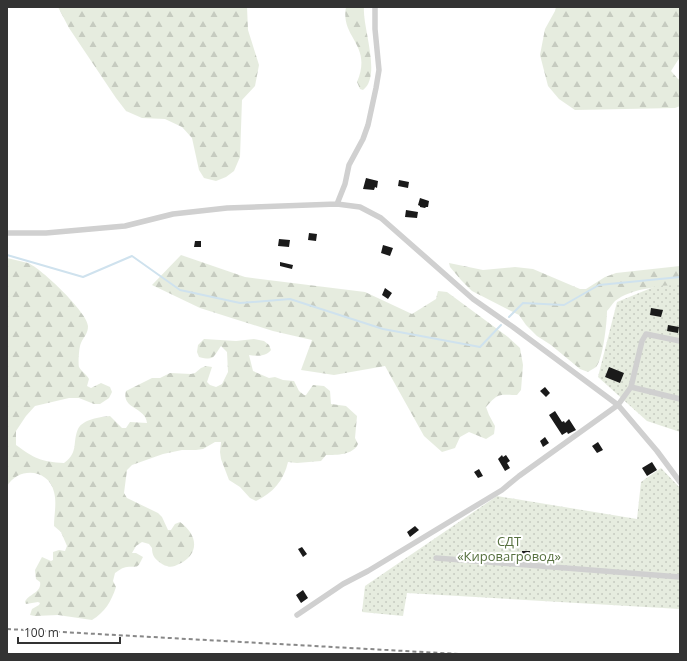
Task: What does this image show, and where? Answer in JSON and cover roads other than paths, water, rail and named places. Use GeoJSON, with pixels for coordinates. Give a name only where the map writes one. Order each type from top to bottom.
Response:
{"type":"FeatureCollection","features":[{"type":"Feature","properties":{"kind":"street"},"geometry":{"type":"LineString","coordinates":[[337,204],[345,184],[349,165],[368,125],[376,88],[379,70],[375,29],[375,7]]}},
{"type":"Feature","properties":{"kind":"street"},"geometry":{"type":"LineString","coordinates":[[7,233],[46,233],[125,226],[173,214],[227,208],[337,204],[360,207],[381,218],[473,299],[618,405],[657,451],[680,482]]}},
{"type":"Feature","properties":{"kind":"street"},"geometry":{"type":"LineString","coordinates":[[297,615],[343,584],[368,571],[502,490],[519,476],[618,405],[631,387],[642,341],[646,334],[680,341]]}},
{"type":"Feature","properties":{"kind":"street"},"geometry":{"type":"LineString","coordinates":[[631,387],[680,398]]}},
{"type":"Feature","properties":{"kind":"street"},"geometry":{"type":"LineString","coordinates":[[436,558],[680,577]]}},
{"type":"Feature","properties":{"kind":"waterway"},"geometry":{"type":"LineString","coordinates":[[7,255],[83,277],[132,256],[180,290],[240,303],[290,299],[383,329],[480,347],[501,325]]}},
{"type":"Feature","properties":{"kind":"waterway"},"geometry":{"type":"LineString","coordinates":[[509,317],[523,303],[564,305],[599,285],[680,277]]}},
{"type":"Feature","properties":{"kind":"railway"},"geometry":{"type":"LineString","coordinates":[[7,629],[459,654]]}},
{"type":"Feature","properties":{"kind":"park label","name":"СДТ «Кировагровод»"},"geometry":{"type":"Point","coordinates":[509,548]}}]}
